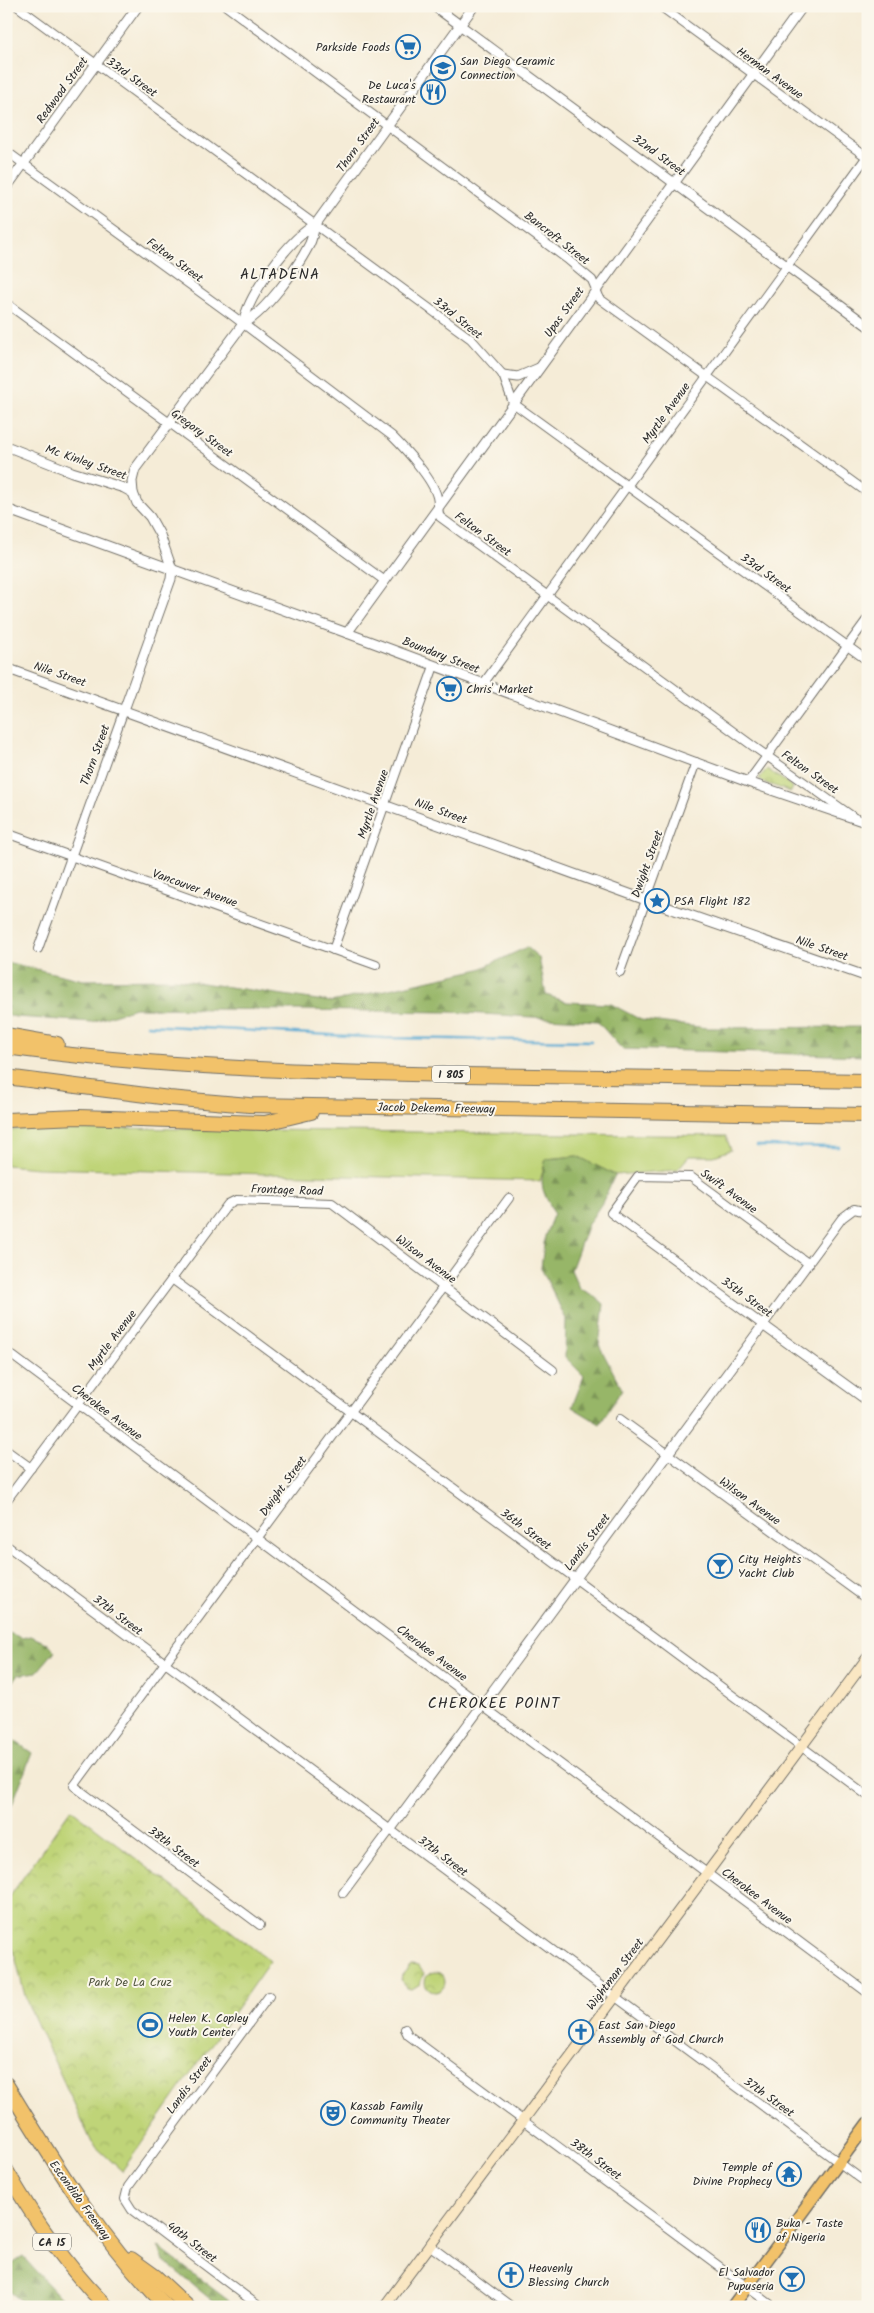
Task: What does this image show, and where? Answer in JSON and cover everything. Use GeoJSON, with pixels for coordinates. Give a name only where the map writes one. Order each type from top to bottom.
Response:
{"type":"FeatureCollection","features":[{"type":"Feature","properties":{"kind":"highway"},"geometry":{"type":"LineString","coordinates":[[6,1035],[166,1063]]}},
{"type":"Feature","properties":{"kind":"highway","name":"I 805"},"geometry":{"type":"LineString","coordinates":[[6,1047],[166,1063],[360,1073],[868,1081]]}},
{"type":"Feature","properties":{"kind":"highway"},"geometry":{"type":"LineString","coordinates":[[736,1079],[868,1071]]}},
{"type":"Feature","properties":{"kind":"highway","name":"Jacob Dekema Freeway"},"geometry":{"type":"LineString","coordinates":[[6,1078],[240,1105],[868,1115]]}},
{"type":"Feature","properties":{"kind":"highway"},"geometry":{"type":"LineString","coordinates":[[6,1120],[79,1117],[265,1123],[332,1107]]}},
{"type":"Feature","properties":{"kind":"highway","name":"Escondido Freeway"},"geometry":{"type":"LineString","coordinates":[[6,2084],[51,2160],[113,2246],[167,2307]]}},
{"type":"Feature","properties":{"kind":"highway","name":"CA 15"},"geometry":{"type":"LineString","coordinates":[[6,2170],[25,2203],[63,2257],[107,2307]]}},
{"type":"Feature","properties":{"kind":"highway"},"geometry":{"type":"LineString","coordinates":[[113,2246],[156,2276],[188,2307]]}},
{"type":"Feature","properties":{"kind":"main road","name":"Wightman Street"},"geometry":{"type":"LineString","coordinates":[[384,2307],[868,1656]]}},
{"type":"Feature","properties":{"kind":"main road"},"geometry":{"type":"LineString","coordinates":[[732,2307],[868,2123]]}},
{"type":"Feature","properties":{"kind":"street","name":"33rd Street"},"geometry":{"type":"LineString","coordinates":[[17,6],[471,339],[503,375],[513,403],[868,661]]}},
{"type":"Feature","properties":{"kind":"street","name":"Redwood Street"},"geometry":{"type":"LineString","coordinates":[[6,188],[138,6]]}},
{"type":"Feature","properties":{"kind":"street","name":"Bancroft Street"},"geometry":{"type":"LineString","coordinates":[[226,6],[567,258],[592,280],[600,299],[868,493]]}},
{"type":"Feature","properties":{"kind":"street","name":"32nd Street"},"geometry":{"type":"LineString","coordinates":[[434,6],[868,326]]}},
{"type":"Feature","properties":{"kind":"street","name":"Thorn Street"},"geometry":{"type":"LineString","coordinates":[[243,324],[253,319],[286,279],[308,247],[315,225],[474,6]]}},
{"type":"Feature","properties":{"kind":"street","name":"Herman Avenue"},"geometry":{"type":"LineString","coordinates":[[660,6],[867,157]]}},
{"type":"Feature","properties":{"kind":"street","name":"Upas Street"},"geometry":{"type":"LineString","coordinates":[[347,633],[802,6]]}},
{"type":"Feature","properties":{"kind":"street","name":"Felton Street"},"geometry":{"type":"LineString","coordinates":[[6,151],[243,324],[392,436],[411,456],[425,475],[437,497],[437,508],[440,517],[767,756],[857,819]]}},
{"type":"Feature","properties":{"kind":"street","name":"Myrtle Avenue"},"geometry":{"type":"LineString","coordinates":[[483,684],[867,157]]}},
{"type":"Feature","properties":{"kind":"street","name":"Thorn Street"},"geometry":{"type":"LineString","coordinates":[[133,493],[132,481],[135,469],[243,324],[250,302],[272,270],[303,231],[315,225]]}},
{"type":"Feature","properties":{"kind":"street","name":"Gregory Street"},"geometry":{"type":"LineString","coordinates":[[6,303],[384,581]]}},
{"type":"Feature","properties":{"kind":"street"},"geometry":{"type":"LineString","coordinates":[[503,375],[518,377],[539,368]]}},
{"type":"Feature","properties":{"kind":"street","name":"Mc Kinley Street"},"geometry":{"type":"LineString","coordinates":[[6,446],[72,472],[124,488],[133,493],[138,503],[150,517],[172,569]]}},
{"type":"Feature","properties":{"kind":"street","name":"Boundary Street"},"geometry":{"type":"LineString","coordinates":[[6,509],[748,782],[868,823]]}},
{"type":"Feature","properties":{"kind":"street","name":"Thorn Street"},"geometry":{"type":"LineString","coordinates":[[38,949],[171,579],[172,569]]}},
{"type":"Feature","properties":{"kind":"street"},"geometry":{"type":"LineString","coordinates":[[748,782],[868,618]]}},
{"type":"Feature","properties":{"kind":"street","name":"Myrtle Avenue"},"geometry":{"type":"LineString","coordinates":[[333,950],[434,666]]}},
{"type":"Feature","properties":{"kind":"street","name":"Nile Street"},"geometry":{"type":"LineString","coordinates":[[6,668],[646,900],[868,977]]}},
{"type":"Feature","properties":{"kind":"street","name":"Dwight Street"},"geometry":{"type":"LineString","coordinates":[[620,972],[696,762]]}},
{"type":"Feature","properties":{"kind":"street","name":"Vancouver Avenue"},"geometry":{"type":"LineString","coordinates":[[6,833],[376,965]]}},
{"type":"Feature","properties":{"kind":"street","name":"Swift Avenue"},"geometry":{"type":"LineString","coordinates":[[611,1213],[638,1176],[691,1177],[809,1264]]}},
{"type":"Feature","properties":{"kind":"street","name":"Dwight Street"},"geometry":{"type":"LineString","coordinates":[[74,1786],[509,1198]]}},
{"type":"Feature","properties":{"kind":"street","name":"Frontage Road"},"geometry":{"type":"LineString","coordinates":[[218,1217],[228,1204],[236,1200],[332,1203]]}},
{"type":"Feature","properties":{"kind":"street","name":"Wilson Avenue"},"geometry":{"type":"LineString","coordinates":[[332,1203],[553,1370]]}},
{"type":"Feature","properties":{"kind":"street","name":"Landis Street"},"geometry":{"type":"LineString","coordinates":[[343,1893],[842,1218],[854,1209],[868,1212]]}},
{"type":"Feature","properties":{"kind":"street","name":"35th Street"},"geometry":{"type":"LineString","coordinates":[[611,1213],[868,1401]]}},
{"type":"Feature","properties":{"kind":"street","name":"Myrtle Avenue"},"geometry":{"type":"LineString","coordinates":[[6,1501],[218,1217]]}},
{"type":"Feature","properties":{"kind":"street","name":"36th Street"},"geometry":{"type":"LineString","coordinates":[[172,1279],[868,1796]]}},
{"type":"Feature","properties":{"kind":"street","name":"Cherokee Avenue"},"geometry":{"type":"LineString","coordinates":[[6,1351],[868,1993]]}},
{"type":"Feature","properties":{"kind":"street","name":"Wilson Avenue"},"geometry":{"type":"LineString","coordinates":[[620,1419],[868,1600]]}},
{"type":"Feature","properties":{"kind":"street"},"geometry":{"type":"LineString","coordinates":[[6,1450],[31,1468]]}},
{"type":"Feature","properties":{"kind":"street","name":"37th Street"},"geometry":{"type":"LineString","coordinates":[[6,1545],[868,2184]]}},
{"type":"Feature","properties":{"kind":"street","name":"38th Street"},"geometry":{"type":"LineString","coordinates":[[74,1786],[260,1924]]}},
{"type":"Feature","properties":{"kind":"street","name":"Landis Street"},"geometry":{"type":"LineString","coordinates":[[128,2187],[269,1996]]}},
{"type":"Feature","properties":{"kind":"street","name":"38th Street"},"geometry":{"type":"LineString","coordinates":[[404,2029],[408,2035],[774,2307]]}},
{"type":"Feature","properties":{"kind":"street","name":"40th Street"},"geometry":{"type":"LineString","coordinates":[[128,2187],[125,2199],[132,2210],[260,2307]]}},
{"type":"Feature","properties":{"kind":"street"},"geometry":{"type":"LineString","coordinates":[[429,2245],[512,2307]]}},
{"type":"Feature","properties":{"kind":"green space"},"geometry":{"type":"Polygon","coordinates":[[[767,769],[793,787],[791,792],[763,782],[759,778],[767,769]]]}},
{"type":"Feature","properties":{"kind":"green space"},"geometry":{"type":"Polygon","coordinates":[[[527,947],[539,958],[546,995],[567,1002],[611,1004],[641,1020],[707,1028],[868,1027],[868,1056],[622,1049],[597,1021],[450,1012],[135,1008],[92,1022],[6,1015],[6,962],[83,980],[175,979],[331,1002],[480,969],[527,947]]]}},
{"type":"Feature","properties":{"kind":"green space"},"geometry":{"type":"Polygon","coordinates":[[[34,1127],[726,1136],[731,1150],[714,1156],[689,1156],[677,1170],[615,1175],[577,1156],[546,1159],[540,1181],[37,1168],[6,1165],[6,1131],[34,1127]]]}},
{"type":"Feature","properties":{"kind":"green space"},"geometry":{"type":"Polygon","coordinates":[[[577,1156],[615,1175],[602,1203],[588,1224],[571,1270],[579,1288],[596,1297],[604,1304],[599,1345],[622,1389],[600,1424],[572,1407],[584,1376],[565,1357],[566,1319],[541,1268],[545,1236],[554,1213],[542,1187],[542,1175],[546,1159],[577,1156]]]}},
{"type":"Feature","properties":{"kind":"green space"},"geometry":{"type":"Polygon","coordinates":[[[6,1632],[22,1638],[31,1636],[46,1643],[55,1651],[37,1672],[17,1675],[6,1691],[6,1632]]]}},
{"type":"Feature","properties":{"kind":"green space"},"geometry":{"type":"Polygon","coordinates":[[[6,1735],[32,1753],[6,1820],[6,1735]]]}},
{"type":"Feature","properties":{"kind":"green space","name":"Park De La Cruz"},"geometry":{"type":"Polygon","coordinates":[[[71,1809],[270,1961],[122,2171],[92,2143],[26,2000],[6,1920],[6,1902],[71,1809]]]}},
{"type":"Feature","properties":{"kind":"green space"},"geometry":{"type":"Polygon","coordinates":[[[411,1965],[418,1966],[424,1973],[420,1984],[412,1989],[407,1988],[401,1980],[402,1975],[411,1965]]]}},
{"type":"Feature","properties":{"kind":"green space"},"geometry":{"type":"Polygon","coordinates":[[[435,1972],[442,1975],[445,1982],[442,1989],[435,1992],[428,1989],[425,1982],[428,1975],[435,1972]]]}},
{"type":"Feature","properties":{"kind":"green space"},"geometry":{"type":"Polygon","coordinates":[[[158,2247],[237,2307],[220,2307],[164,2261],[158,2247]]]}},
{"type":"Feature","properties":{"kind":"green space"},"geometry":{"type":"Polygon","coordinates":[[[23,2257],[69,2307],[29,2307],[9,2291],[6,2268],[23,2257]]]}},
{"type":"Feature","properties":{"kind":"waterway"},"geometry":{"type":"LineString","coordinates":[[147,1025],[384,1038],[591,1041]]}},
{"type":"Feature","properties":{"kind":"waterway"},"geometry":{"type":"LineString","coordinates":[[757,1146],[839,1147]]}},
{"type":"Feature","properties":{"kind":"place","name":"Parkside Foods"},"geometry":{"type":"Point","coordinates":[408,47]}},
{"type":"Feature","properties":{"kind":"place","name":"San Diego Ceramic Connection"},"geometry":{"type":"Point","coordinates":[443,68]}},
{"type":"Feature","properties":{"kind":"place","name":"De Luca's Restaurant"},"geometry":{"type":"Point","coordinates":[433,92]}},
{"type":"Feature","properties":{"kind":"place","name":"Chris' Market"},"geometry":{"type":"Point","coordinates":[449,689]}},
{"type":"Feature","properties":{"kind":"place","name":"PSA Flight 182"},"geometry":{"type":"Point","coordinates":[657,901]}},
{"type":"Feature","properties":{"kind":"place","name":"City Heights Yacht Club"},"geometry":{"type":"Point","coordinates":[720,1566]}},
{"type":"Feature","properties":{"kind":"place","name":"Helen K. Copley Youth Center"},"geometry":{"type":"Point","coordinates":[150,2025]}},
{"type":"Feature","properties":{"kind":"place","name":"East San Diego Assembly of God Church"},"geometry":{"type":"Point","coordinates":[581,2032]}},
{"type":"Feature","properties":{"kind":"place","name":"Kassab Family Community Theater"},"geometry":{"type":"Point","coordinates":[333,2113]}},
{"type":"Feature","properties":{"kind":"place","name":"Temple of Divine Prophecy"},"geometry":{"type":"Point","coordinates":[789,2174]}},
{"type":"Feature","properties":{"kind":"place","name":"Buka - Taste of Nigeria"},"geometry":{"type":"Point","coordinates":[758,2230]}},
{"type":"Feature","properties":{"kind":"place","name":"Heavenly Blessing Church"},"geometry":{"type":"Point","coordinates":[511,2275]}},
{"type":"Feature","properties":{"kind":"place","name":"El Salvador Pupuseria"},"geometry":{"type":"Point","coordinates":[792,2279]}},
{"type":"Feature","properties":{"kind":"district","name":"ALTADENA"},"geometry":{"type":"Point","coordinates":[280,274]}},
{"type":"Feature","properties":{"kind":"district","name":"CHEROKEE POINT"},"geometry":{"type":"Point","coordinates":[494,1703]}}]}
